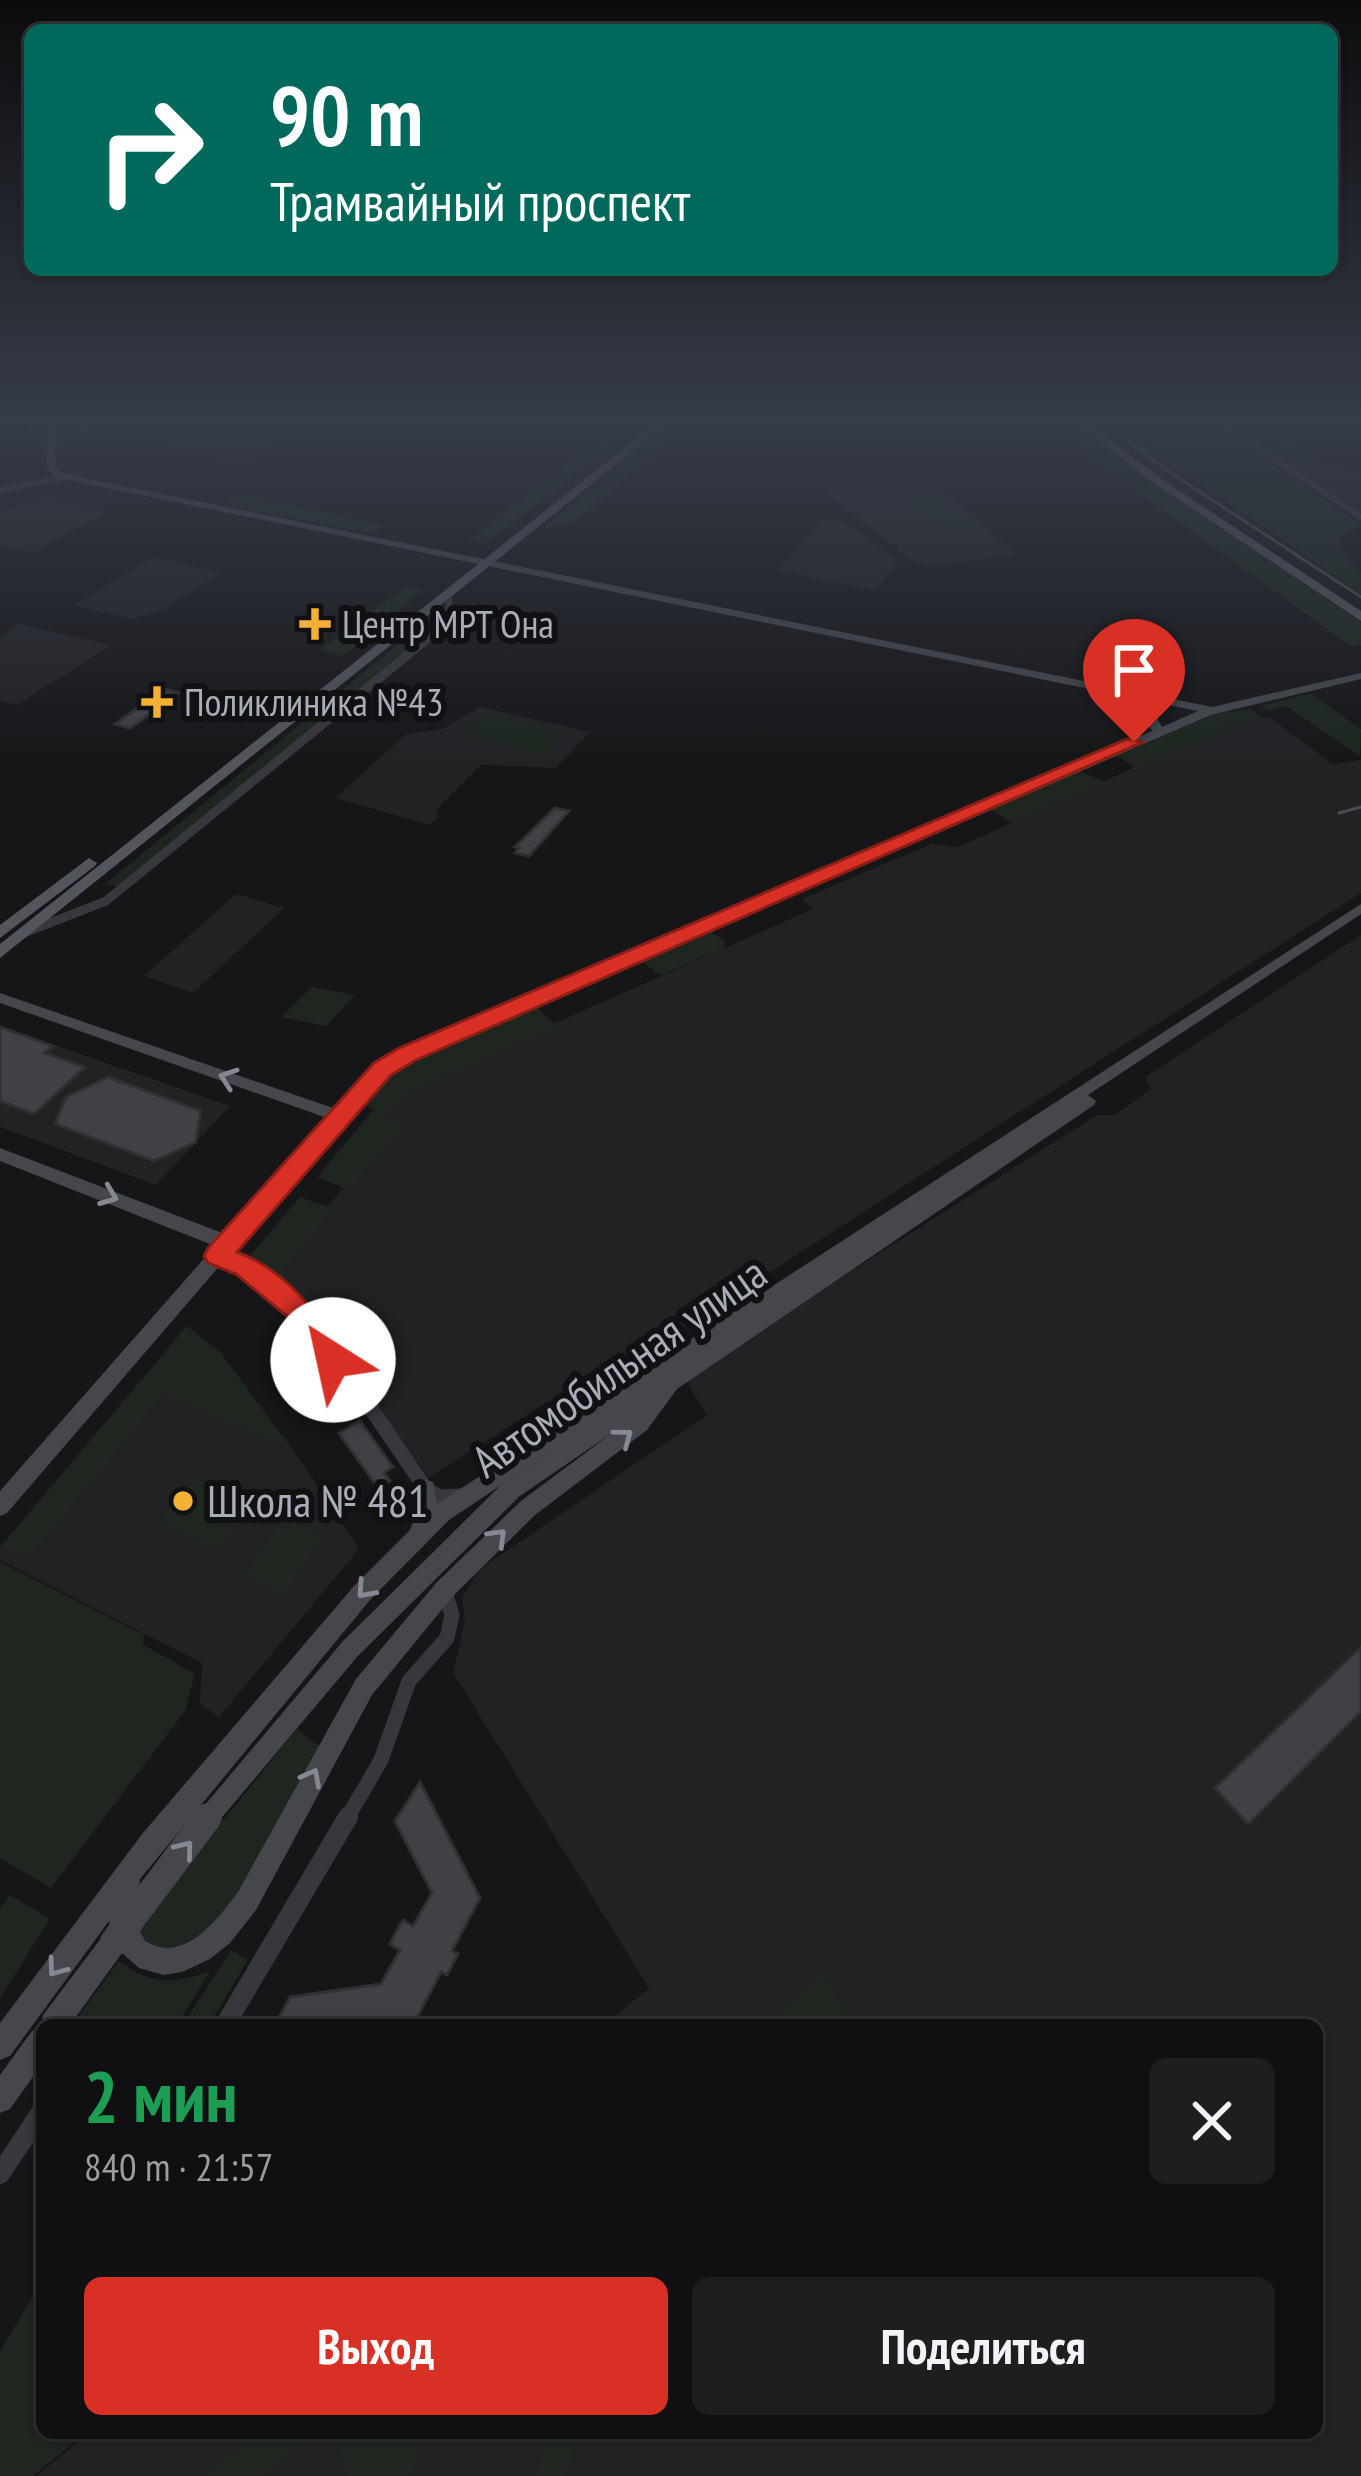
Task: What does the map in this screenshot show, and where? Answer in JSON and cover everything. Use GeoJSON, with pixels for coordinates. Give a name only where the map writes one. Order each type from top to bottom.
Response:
{"type":"FeatureCollection","features":[{"type":"Feature","properties":{"kind":"main road"},"geometry":{"type":"LineString","coordinates":[[357,534],[1204,708]]}},
{"type":"Feature","properties":{"kind":"main road"},"geometry":{"type":"LineString","coordinates":[[0,952],[449,594],[515,534]]}},
{"type":"Feature","properties":{"kind":"main road"},"geometry":{"type":"LineString","coordinates":[[0,932],[518,534]]}},
{"type":"Feature","properties":{"kind":"main road"},"geometry":{"type":"LineString","coordinates":[[1239,534],[1361,612]]}},
{"type":"Feature","properties":{"kind":"main road"},"geometry":{"type":"LineString","coordinates":[[1249,534],[1361,612]]}},
{"type":"Feature","properties":{"kind":"main road"},"geometry":{"type":"LineString","coordinates":[[483,560],[1204,708]]}},
{"type":"Feature","properties":{"kind":"main road"},"geometry":{"type":"LineString","coordinates":[[0,1506],[370,1080],[407,1054],[1159,732],[1204,708],[1361,672]]}},
{"type":"Feature","properties":{"kind":"main road"},"geometry":{"type":"LineString","coordinates":[[1111,691],[1152,720],[1159,732]]}},
{"type":"Feature","properties":{"kind":"main road","name":"Автомобильная улица"},"geometry":{"type":"LineString","coordinates":[[152,1841],[275,1692],[420,1531],[466,1494],[1361,908]]}},
{"type":"Feature","properties":{"kind":"main road","name":"Автомобильная улица"},"geometry":{"type":"LineString","coordinates":[[57,2019],[153,1888],[289,1721],[410,1584],[510,1491],[680,1372],[1361,920]]}},
{"type":"Feature","properties":{"kind":"main road"},"geometry":{"type":"LineString","coordinates":[[0,998],[339,1116]]}},
{"type":"Feature","properties":{"kind":"main road"},"geometry":{"type":"LineString","coordinates":[[0,1154],[223,1249]]}},
{"type":"Feature","properties":{"kind":"main road"},"geometry":{"type":"LineString","coordinates":[[152,1841],[119,1906],[119,1924],[125,1941],[138,1953],[179,1959],[200,1951],[225,1930],[248,1901],[364,1687],[445,1589],[528,1508],[640,1424],[680,1372]]}},
{"type":"Feature","properties":{"kind":"main road"},"geometry":{"type":"LineString","coordinates":[[420,1531],[428,1506],[426,1489]]}},
{"type":"Feature","properties":{"kind":"main road"},"geometry":{"type":"LineString","coordinates":[[0,2046],[152,1841]]}},
{"type":"Feature","properties":{"kind":"main road"},"geometry":{"type":"LineString","coordinates":[[0,2099],[36,2049]]}},
{"type":"Feature","properties":{"kind":"street"},"geometry":{"type":"LineString","coordinates":[[24,934],[106,901],[447,623],[452,615],[449,594]]}},
{"type":"Feature","properties":{"kind":"street"},"geometry":{"type":"LineString","coordinates":[[223,1249],[298,1309],[426,1489],[439,1497],[466,1494]]}},
{"type":"Feature","properties":{"kind":"street"},"geometry":{"type":"LineString","coordinates":[[229,2019],[381,1760],[409,1681],[452,1625],[445,1589]]}},
{"type":"Feature","properties":{"kind":"street"},"geometry":{"type":"LineString","coordinates":[[420,1619],[438,1647]]}},
{"type":"Feature","properties":{"kind":"street"},"geometry":{"type":"LineString","coordinates":[[0,2174],[36,2120]]}},
{"type":"Feature","properties":{"kind":"shaded area"},"geometry":{"type":"Polygon","coordinates":[[[0,534],[68,534],[35,552],[0,548],[0,534]]]}},
{"type":"Feature","properties":{"kind":"shaded area"},"geometry":{"type":"Polygon","coordinates":[[[477,534],[499,534],[485,544],[469,540],[477,534]]]}},
{"type":"Feature","properties":{"kind":"shaded area"},"geometry":{"type":"Polygon","coordinates":[[[811,534],[862,534],[898,562],[875,590],[776,571],[811,534]]]}},
{"type":"Feature","properties":{"kind":"shaded area"},"geometry":{"type":"Polygon","coordinates":[[[877,534],[993,534],[1017,554],[931,567],[913,563],[895,549],[898,545],[877,534]]]}},
{"type":"Feature","properties":{"kind":"shaded area"},"geometry":{"type":"Polygon","coordinates":[[[1195,534],[1229,534],[1361,622],[1361,645],[1352,647],[1195,534]]]}},
{"type":"Feature","properties":{"kind":"shaded area"},"geometry":{"type":"Polygon","coordinates":[[[1273,534],[1348,534],[1339,539],[1343,553],[1361,573],[1361,594],[1273,534]]]}},
{"type":"Feature","properties":{"kind":"shaded area"},"geometry":{"type":"Polygon","coordinates":[[[154,557],[221,572],[167,608],[132,619],[74,605],[154,557]]]}},
{"type":"Feature","properties":{"kind":"shaded area"},"geometry":{"type":"Polygon","coordinates":[[[403,588],[424,589],[344,656],[320,650],[403,588]]]}},
{"type":"Feature","properties":{"kind":"shaded area"},"geometry":{"type":"Polygon","coordinates":[[[446,605],[444,622],[117,887],[105,884],[446,605]]]}},
{"type":"Feature","properties":{"kind":"shaded area"},"geometry":{"type":"Polygon","coordinates":[[[20,624],[111,645],[17,705],[0,700],[0,637],[20,624]]]}},
{"type":"Feature","properties":{"kind":"shaded area"},"geometry":{"type":"Polygon","coordinates":[[[1311,694],[1361,729],[1360,756],[1286,706],[1267,710],[1261,706],[1311,694]]]}},
{"type":"Feature","properties":{"kind":"shaded area"},"geometry":{"type":"Polygon","coordinates":[[[481,707],[590,732],[556,768],[481,765],[435,811],[439,816],[430,825],[335,798],[406,734],[442,729],[481,707]]]}},
{"type":"Feature","properties":{"kind":"shaded area"},"geometry":{"type":"Polygon","coordinates":[[[1249,709],[1262,719],[1227,727],[1230,731],[1136,768],[1117,756],[1212,715],[1249,709]]]}},
{"type":"Feature","properties":{"kind":"shaded area"},"geometry":{"type":"Polygon","coordinates":[[[487,711],[567,732],[544,755],[462,734],[487,711]]]}},
{"type":"Feature","properties":{"kind":"shaded area"},"geometry":{"type":"Polygon","coordinates":[[[1269,717],[1333,764],[1361,760],[1361,893],[555,1410],[547,1402],[429,1478],[304,1307],[271,1276],[392,1128],[375,1121],[399,1092],[813,909],[802,899],[931,844],[958,847],[1224,727],[1269,717]]]}},
{"type":"Feature","properties":{"kind":"shaded area"},"geometry":{"type":"Polygon","coordinates":[[[1080,771],[1105,782],[1011,823],[991,809],[1080,771]]]}},
{"type":"Feature","properties":{"kind":"shaded area"},"geometry":{"type":"Polygon","coordinates":[[[236,894],[284,908],[193,993],[144,976],[236,894]]]}},
{"type":"Feature","properties":{"kind":"shaded area"},"geometry":{"type":"Polygon","coordinates":[[[710,931],[725,941],[725,948],[661,975],[642,962],[710,931]]]}},
{"type":"Feature","properties":{"kind":"shaded area"},"geometry":{"type":"Polygon","coordinates":[[[1361,935],[1361,2476],[36,2476],[82,2439],[1323,2439],[1323,2019],[611,2019],[649,1988],[453,1673],[465,1620],[462,1598],[480,1569],[707,1415],[684,1377],[1097,1115],[1115,1115],[1151,1089],[1145,1077],[1361,935]]]}},
{"type":"Feature","properties":{"kind":"shaded area"},"geometry":{"type":"Polygon","coordinates":[[[312,987],[355,995],[326,1026],[281,1017],[312,987]]]}},
{"type":"Feature","properties":{"kind":"shaded area"},"geometry":{"type":"Polygon","coordinates":[[[536,1006],[557,1027],[403,1095],[384,1118],[404,1126],[349,1190],[317,1177],[374,1109],[359,1103],[400,1065],[536,1006]]]}},
{"type":"Feature","properties":{"kind":"shaded area"},"geometry":{"type":"Polygon","coordinates":[[[0,1026],[230,1106],[156,1185],[0,1127],[0,1026]]]}},
{"type":"Feature","properties":{"kind":"shaded area"},"geometry":{"type":"Polygon","coordinates":[[[300,1197],[333,1209],[278,1277],[249,1257],[300,1197]]]}},
{"type":"Feature","properties":{"kind":"shaded area","name":"Школа № 481"},"geometry":{"type":"Polygon","coordinates":[[[187,1326],[220,1352],[359,1549],[219,1717],[200,1704],[202,1663],[0,1560],[0,1547],[187,1326]]]}},
{"type":"Feature","properties":{"kind":"shaded area"},"geometry":{"type":"Polygon","coordinates":[[[187,1326],[220,1352],[293,1450],[164,1394],[29,1558],[2,1545],[187,1326]]]}},
{"type":"Feature","properties":{"kind":"shaded area"},"geometry":{"type":"Polygon","coordinates":[[[194,1478],[253,1504],[219,1551],[159,1523],[194,1478]]]}},
{"type":"Feature","properties":{"kind":"shaded area"},"geometry":{"type":"Polygon","coordinates":[[[284,1517],[324,1535],[284,1594],[244,1575],[284,1517]]]}},
{"type":"Feature","properties":{"kind":"shaded area"},"geometry":{"type":"Polygon","coordinates":[[[0,1562],[145,1635],[142,1644],[195,1674],[185,1711],[51,1888],[0,1858],[0,1562]]]}},
{"type":"Feature","properties":{"kind":"shaded area"},"geometry":{"type":"Polygon","coordinates":[[[297,1729],[319,1746],[244,1899],[197,1947],[153,1948],[133,1932],[297,1729]]]}},
{"type":"Feature","properties":{"kind":"shaded area"},"geometry":{"type":"Polygon","coordinates":[[[10,1895],[50,1919],[0,1998],[0,1908],[10,1895]]]}},
{"type":"Feature","properties":{"kind":"shaded area"},"geometry":{"type":"Polygon","coordinates":[[[231,1950],[248,1960],[213,2019],[187,2019],[231,1950]]]}},
{"type":"Feature","properties":{"kind":"shaded area"},"geometry":{"type":"Polygon","coordinates":[[[119,1961],[141,1975],[162,1980],[210,1972],[181,2019],[76,2019],[119,1961]]]}},
{"type":"Feature","properties":{"kind":"shaded area"},"geometry":{"type":"Polygon","coordinates":[[[823,1974],[852,2019],[774,2019],[823,1974]]]}},
{"type":"Feature","properties":{"kind":"shaded area"},"geometry":{"type":"Polygon","coordinates":[[[36,2291],[36,2439],[79,2439],[33,2476],[0,2476],[0,2351],[36,2291]]]}},
{"type":"Feature","properties":{"kind":"shaded area"},"geometry":{"type":"Polygon","coordinates":[[[247,2439],[307,2439],[263,2476],[205,2476],[247,2439]]]}},
{"type":"Feature","properties":{"kind":"shaded area"},"geometry":{"type":"Polygon","coordinates":[[[338,2439],[426,2439],[415,2453],[419,2462],[408,2476],[348,2476],[338,2439]]]}},
{"type":"Feature","properties":{"kind":"shaded area"},"geometry":{"type":"Polygon","coordinates":[[[547,2439],[578,2439],[566,2476],[536,2476],[547,2439]]]}},
{"type":"Feature","properties":{"kind":"building","name":"Поликлиника №43"},"geometry":{"type":"Polygon","coordinates":[[[164,689],[179,693],[130,728],[115,724],[164,689]]]}},
{"type":"Feature","properties":{"kind":"building"},"geometry":{"type":"Polygon","coordinates":[[[555,808],[569,811],[529,856],[515,853],[519,848],[515,847],[555,808]]]}},
{"type":"Feature","properties":{"kind":"building"},"geometry":{"type":"Polygon","coordinates":[[[0,1027],[53,1046],[45,1053],[85,1067],[34,1114],[0,1101],[0,1027]]]}},
{"type":"Feature","properties":{"kind":"building"},"geometry":{"type":"Polygon","coordinates":[[[108,1077],[201,1111],[196,1142],[154,1161],[55,1124],[66,1097],[108,1077]]]}},
{"type":"Feature","properties":{"kind":"building"},"geometry":{"type":"Polygon","coordinates":[[[360,1421],[393,1467],[384,1473],[402,1497],[390,1505],[339,1433],[360,1421]]]}},
{"type":"Feature","properties":{"kind":"building"},"geometry":{"type":"Polygon","coordinates":[[[1361,1647],[1361,1711],[1248,1824],[1215,1788],[1361,1647]]]}},
{"type":"Feature","properties":{"kind":"building"},"geometry":{"type":"Polygon","coordinates":[[[420,1782],[480,1898],[452,1951],[458,1954],[447,1975],[441,1972],[416,2019],[278,2019],[290,1997],[381,1984],[400,1950],[390,1944],[396,1932],[403,1920],[413,1926],[432,1893],[395,1821],[420,1782]]]}},
{"type":"Feature","properties":{"kind":"tram line"},"geometry":{"type":"LineString","coordinates":[[1264,534],[1361,597]]}},
{"type":"Feature","properties":{"kind":"tram line"},"geometry":{"type":"LineString","coordinates":[[1339,813],[1361,807]]}},
{"type":"Feature","properties":{"kind":"place","name":"Центр МРТ Она"},"geometry":{"type":"Point","coordinates":[315,624]}},
{"type":"Feature","properties":{"kind":"place","name":"Поликлиника №43"},"geometry":{"type":"Point","coordinates":[157,702]}},
{"type":"Feature","properties":{"kind":"place","name":"Школа № 481"},"geometry":{"type":"Point","coordinates":[183,1501]}},
{"type":"Feature","properties":{"kind":"route"},"geometry":{"type":"LineString","coordinates":[[333,1360],[298,1309],[245,1266],[218,1256],[382,1069],[407,1054],[1134,742]]}}]}
